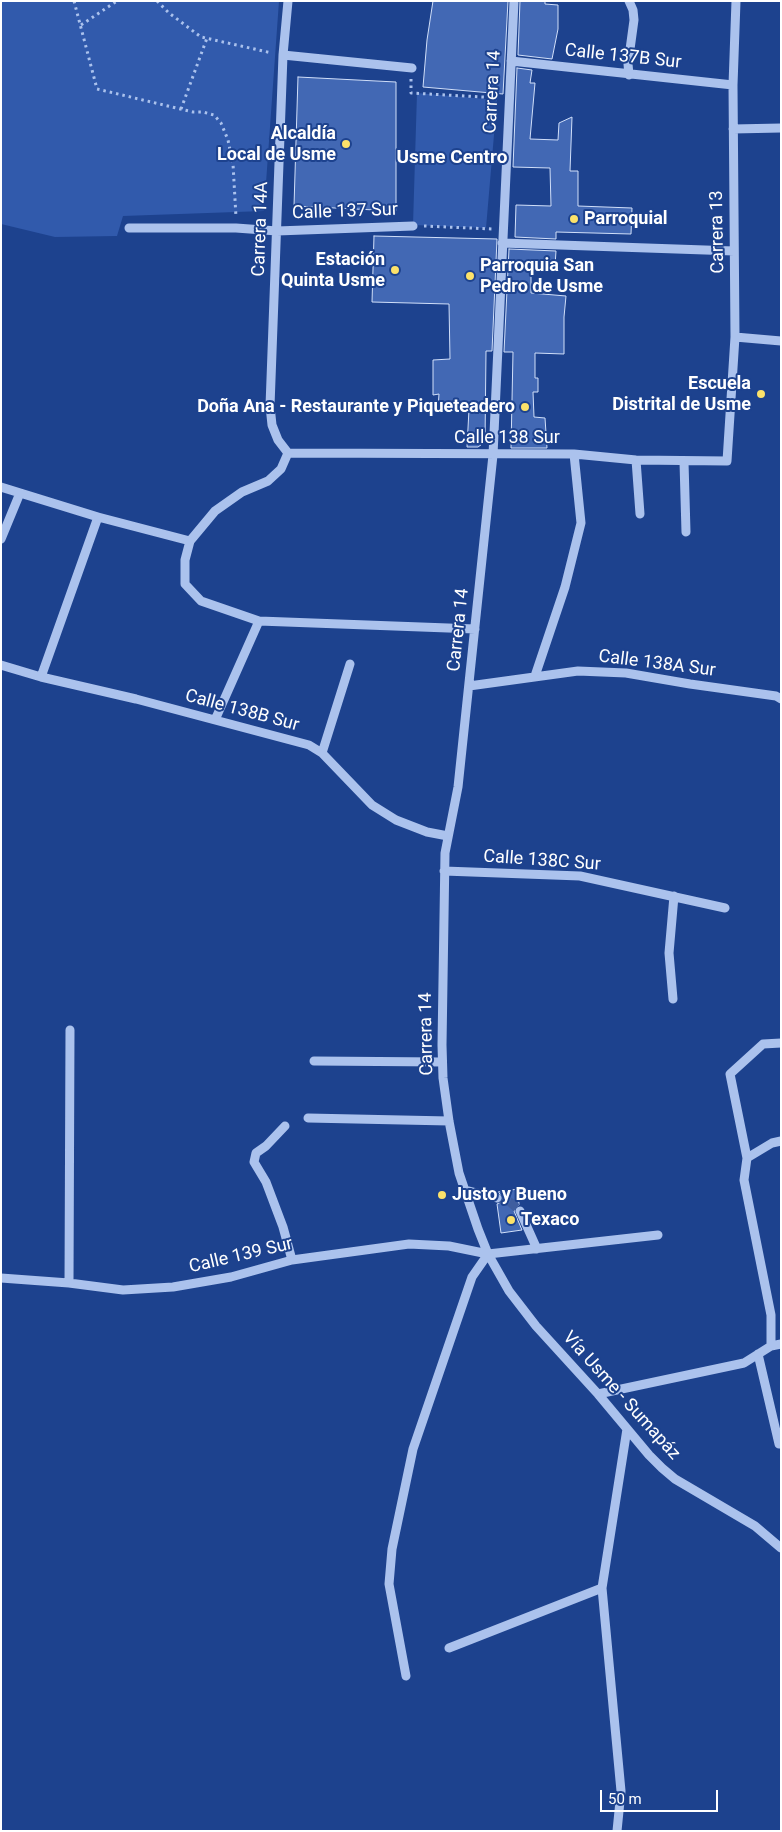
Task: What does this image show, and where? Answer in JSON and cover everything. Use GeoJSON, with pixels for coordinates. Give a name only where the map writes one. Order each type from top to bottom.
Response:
{"type":"FeatureCollection","features":[{"type":"Feature","properties":{"kind":"street","name":"Carrera 14A"},"geometry":{"type":"LineString","coordinates":[[288,1],[283,55],[270,406],[272,425],[278,440],[288,453]]}},
{"type":"Feature","properties":{"kind":"street","name":"Carrera 14"},"geometry":{"type":"LineString","coordinates":[[488,1254],[459,1173],[449,1120],[442,1062],[444,870],[448,836],[458,787],[494,455],[514,1]]}},
{"type":"Feature","properties":{"kind":"street"},"geometry":{"type":"LineString","coordinates":[[629,1],[633,10],[634,20],[628,64],[630,75]]}},
{"type":"Feature","properties":{"kind":"street","name":"Carrera 13"},"geometry":{"type":"LineString","coordinates":[[727,462],[735,337],[733,85],[736,1]]}},
{"type":"Feature","properties":{"kind":"street"},"geometry":{"type":"LineString","coordinates":[[283,55],[412,68]]}},
{"type":"Feature","properties":{"kind":"street","name":"Calle 137B Sur"},"geometry":{"type":"LineString","coordinates":[[511,61],[733,85]]}},
{"type":"Feature","properties":{"kind":"street"},"geometry":{"type":"LineString","coordinates":[[733,129],[781,128]]}},
{"type":"Feature","properties":{"kind":"street","name":"Calle 137 Sur"},"geometry":{"type":"LineString","coordinates":[[129,228],[236,228],[277,231],[413,226]]}},
{"type":"Feature","properties":{"kind":"street"},"geometry":{"type":"LineString","coordinates":[[502,243],[734,251]]}},
{"type":"Feature","properties":{"kind":"street"},"geometry":{"type":"LineString","coordinates":[[735,337],[781,341]]}},
{"type":"Feature","properties":{"kind":"street"},"geometry":{"type":"LineString","coordinates":[[288,453],[281,469],[268,481],[242,492],[215,511],[190,541],[184,560],[185,584],[201,601],[259,621],[475,629]]}},
{"type":"Feature","properties":{"kind":"street","name":"Calle 138 Sur"},"geometry":{"type":"LineString","coordinates":[[288,453],[574,454],[636,460],[727,462]]}},
{"type":"Feature","properties":{"kind":"street"},"geometry":{"type":"LineString","coordinates":[[535,676],[565,587],[581,523],[574,454]]}},
{"type":"Feature","properties":{"kind":"street"},"geometry":{"type":"LineString","coordinates":[[636,460],[640,514]]}},
{"type":"Feature","properties":{"kind":"street"},"geometry":{"type":"LineString","coordinates":[[684,462],[686,532]]}},
{"type":"Feature","properties":{"kind":"street"},"geometry":{"type":"LineString","coordinates":[[1,487],[98,517],[190,541]]}},
{"type":"Feature","properties":{"kind":"street"},"geometry":{"type":"LineString","coordinates":[[1,538],[20,493]]}},
{"type":"Feature","properties":{"kind":"street"},"geometry":{"type":"LineString","coordinates":[[41,678],[98,517]]}},
{"type":"Feature","properties":{"kind":"street"},"geometry":{"type":"LineString","coordinates":[[215,720],[259,621]]}},
{"type":"Feature","properties":{"kind":"street"},"geometry":{"type":"LineString","coordinates":[[322,753],[350,664]]}},
{"type":"Feature","properties":{"kind":"street","name":"Calle 138B Sur"},"geometry":{"type":"LineString","coordinates":[[1,665],[41,678],[136,699],[309,746],[322,753],[372,805],[396,820],[427,832],[448,836]]}},
{"type":"Feature","properties":{"kind":"street","name":"Calle 138A Sur"},"geometry":{"type":"LineString","coordinates":[[469,686],[578,671],[626,673],[776,696],[781,699]]}},
{"type":"Feature","properties":{"kind":"street","name":"Calle 138C Sur"},"geometry":{"type":"LineString","coordinates":[[444,870],[580,876],[725,908]]}},
{"type":"Feature","properties":{"kind":"street"},"geometry":{"type":"LineString","coordinates":[[673,999],[669,953],[674,896]]}},
{"type":"Feature","properties":{"kind":"street"},"geometry":{"type":"LineString","coordinates":[[69,1282],[70,1030]]}},
{"type":"Feature","properties":{"kind":"street"},"geometry":{"type":"LineString","coordinates":[[771,1346],[771,1315],[744,1180],[747,1158],[730,1074],[763,1044],[781,1044]]}},
{"type":"Feature","properties":{"kind":"street"},"geometry":{"type":"LineString","coordinates":[[314,1061],[442,1062]]}},
{"type":"Feature","properties":{"kind":"street"},"geometry":{"type":"LineString","coordinates":[[308,1118],[449,1120]]}},
{"type":"Feature","properties":{"kind":"street"},"geometry":{"type":"LineString","coordinates":[[285,1126],[266,1146],[256,1153],[254,1162],[266,1182],[283,1226],[292,1260]]}},
{"type":"Feature","properties":{"kind":"street"},"geometry":{"type":"LineString","coordinates":[[747,1158],[772,1143],[781,1141]]}},
{"type":"Feature","properties":{"kind":"street"},"geometry":{"type":"LineString","coordinates":[[465,1190],[497,1198]]}},
{"type":"Feature","properties":{"kind":"street"},"geometry":{"type":"LineString","coordinates":[[520,1211],[538,1249]]}},
{"type":"Feature","properties":{"kind":"street","name":"Calle 139 Sur"},"geometry":{"type":"LineString","coordinates":[[1,1278],[69,1282],[122,1290],[173,1287],[231,1277],[292,1260],[409,1244],[449,1246],[488,1254],[658,1235]]}},
{"type":"Feature","properties":{"kind":"street"},"geometry":{"type":"LineString","coordinates":[[406,1676],[389,1584],[392,1549],[413,1449],[472,1277],[488,1254]]}},
{"type":"Feature","properties":{"kind":"street","name":"Vía Usme - Sumapáz"},"geometry":{"type":"LineString","coordinates":[[488,1254],[509,1291],[536,1326],[598,1394],[649,1455],[676,1479],[755,1526],[781,1548]]}},
{"type":"Feature","properties":{"kind":"street"},"geometry":{"type":"LineString","coordinates":[[598,1394],[744,1363],[771,1346],[781,1344]]}},
{"type":"Feature","properties":{"kind":"street"},"geometry":{"type":"LineString","coordinates":[[758,1354],[779,1444],[781,1444]]}},
{"type":"Feature","properties":{"kind":"street"},"geometry":{"type":"LineString","coordinates":[[617,1831],[621,1791],[602,1588],[627,1429]]}},
{"type":"Feature","properties":{"kind":"street"},"geometry":{"type":"LineString","coordinates":[[449,1648],[602,1588]]}},
{"type":"Feature","properties":{"kind":"path"},"geometry":{"type":"LineString","coordinates":[[74,1],[97,89],[214,115],[221,123],[228,140],[233,164],[236,228]]}},
{"type":"Feature","properties":{"kind":"path"},"geometry":{"type":"LineString","coordinates":[[81,25],[117,1]]}},
{"type":"Feature","properties":{"kind":"path"},"geometry":{"type":"LineString","coordinates":[[158,1],[169,13],[202,37],[283,55]]}},
{"type":"Feature","properties":{"kind":"path"},"geometry":{"type":"LineString","coordinates":[[181,109],[207,38]]}},
{"type":"Feature","properties":{"kind":"path"},"geometry":{"type":"LineString","coordinates":[[412,68],[410,93],[509,99]]}},
{"type":"Feature","properties":{"kind":"path","name":"Calle 137 Sur"},"geometry":{"type":"LineString","coordinates":[[413,226],[503,230]]}},
{"type":"Feature","properties":{"kind":"shaded area"},"geometry":{"type":"Polygon","coordinates":[[[1,1],[279,1],[264,211],[123,216],[117,236],[55,237],[1,224],[1,1]]]}},
{"type":"Feature","properties":{"kind":"shaded area"},"geometry":{"type":"Polygon","coordinates":[[[417,93],[497,100],[486,228],[413,225],[417,93]]]}},
{"type":"Feature","properties":{"kind":"building"},"geometry":{"type":"Polygon","coordinates":[[[433,1],[508,1],[503,94],[423,87],[433,1]]]}},
{"type":"Feature","properties":{"kind":"building"},"geometry":{"type":"Polygon","coordinates":[[[520,1],[545,1],[545,4],[558,5],[558,29],[552,59],[518,55],[520,1]]]}},
{"type":"Feature","properties":{"kind":"building"},"geometry":{"type":"Polygon","coordinates":[[[517,68],[532,70],[530,83],[535,83],[530,139],[558,140],[559,123],[572,117],[570,171],[578,171],[578,206],[632,208],[631,234],[556,232],[556,239],[515,237],[516,205],[551,206],[550,168],[513,167],[517,68]]]}},
{"type":"Feature","properties":{"kind":"building","name":"Alcaldía Local de Usme"},"geometry":{"type":"Polygon","coordinates":[[[298,77],[396,82],[396,211],[294,206],[298,77]]]}},
{"type":"Feature","properties":{"kind":"building"},"geometry":{"type":"Polygon","coordinates":[[[374,236],[497,239],[492,351],[486,351],[485,442],[478,447],[467,447],[469,409],[438,408],[439,394],[433,395],[433,360],[450,359],[449,304],[372,302],[374,236]]]}},
{"type":"Feature","properties":{"kind":"building"},"geometry":{"type":"Polygon","coordinates":[[[509,249],[556,251],[555,266],[531,265],[531,293],[566,296],[564,354],[535,353],[535,378],[538,378],[538,392],[533,392],[534,417],[545,418],[547,448],[511,448],[513,352],[504,352],[509,249]]]}},
{"type":"Feature","properties":{"kind":"building","name":"Texaco"},"geometry":{"type":"Polygon","coordinates":[[[518,1189],[519,1205],[515,1207],[514,1211],[522,1230],[501,1233],[497,1204],[502,1202],[503,1197],[498,1192],[518,1189]]]}},
{"type":"Feature","properties":{"kind":"tunnel"},"geometry":{"type":"LineString","coordinates":[[497,1198],[510,1202],[520,1211]]}},
{"type":"Feature","properties":{"kind":"place","name":"Alcaldía Local de Usme"},"geometry":{"type":"Point","coordinates":[346,144]}},
{"type":"Feature","properties":{"kind":"place","name":"Parroquial"},"geometry":{"type":"Point","coordinates":[574,219]}},
{"type":"Feature","properties":{"kind":"place","name":"Estación Quinta Usme"},"geometry":{"type":"Point","coordinates":[395,270]}},
{"type":"Feature","properties":{"kind":"place","name":"Parroquia San Pedro de Usme"},"geometry":{"type":"Point","coordinates":[470,276]}},
{"type":"Feature","properties":{"kind":"place","name":"Escuela Distrital de Usme"},"geometry":{"type":"Point","coordinates":[761,394]}},
{"type":"Feature","properties":{"kind":"place","name":"Doña Ana - Restaurante y Piqueteadero"},"geometry":{"type":"Point","coordinates":[525,407]}},
{"type":"Feature","properties":{"kind":"place","name":"Justo y Bueno"},"geometry":{"type":"Point","coordinates":[442,1195]}},
{"type":"Feature","properties":{"kind":"place","name":"Texaco"},"geometry":{"type":"Point","coordinates":[511,1220]}},
{"type":"Feature","properties":{"kind":"district","name":"Usme Centro"},"geometry":{"type":"Point","coordinates":[452,158]}}]}
